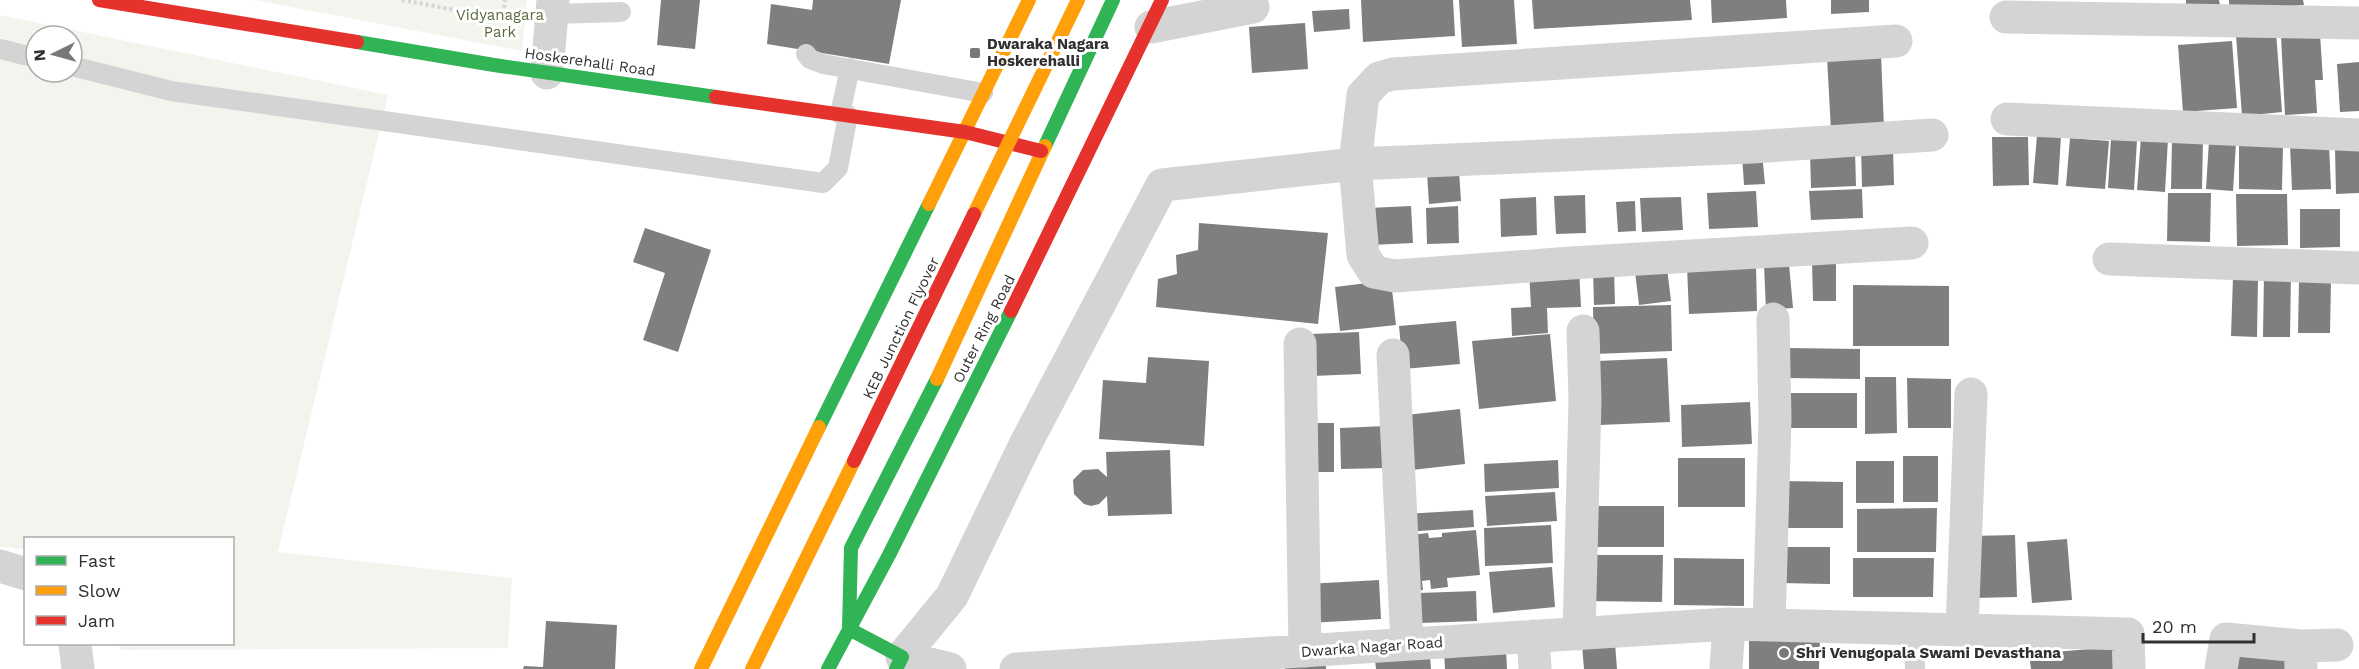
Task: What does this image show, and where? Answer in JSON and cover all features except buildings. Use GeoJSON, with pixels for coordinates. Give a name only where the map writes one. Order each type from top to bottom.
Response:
{"type":"FeatureCollection","features":[{"type":"Feature","properties":{"kind":"main road","name":"Hoskerehalli Road"},"geometry":{"type":"LineString","coordinates":[[99,0],[547,73],[965,132],[1041,151]]}},
{"type":"Feature","properties":{"kind":"main road"},"geometry":{"type":"LineString","coordinates":[[701,669],[1029,0]]}},
{"type":"Feature","properties":{"kind":"main road","name":"KEB Junction Flyover"},"geometry":{"type":"LineString","coordinates":[[752,669],[1078,0]]}},
{"type":"Feature","properties":{"kind":"main road"},"geometry":{"type":"LineString","coordinates":[[899,663],[849,629],[851,548],[915,425],[1113,0]]}},
{"type":"Feature","properties":{"kind":"main road","name":"Outer Ring Road"},"geometry":{"type":"LineString","coordinates":[[828,669],[889,555],[1157,13]]}},
{"type":"Feature","properties":{"kind":"street"},"geometry":{"type":"LineString","coordinates":[[547,73],[553,7]]}},
{"type":"Feature","properties":{"kind":"street"},"geometry":{"type":"LineString","coordinates":[[1157,13],[1252,8]]}},
{"type":"Feature","properties":{"kind":"street"},"geometry":{"type":"LineString","coordinates":[[2006,17],[2359,23]]}},
{"type":"Feature","properties":{"kind":"street"},"geometry":{"type":"LineString","coordinates":[[1896,41],[1393,74],[1379,78],[1363,95],[1355,164],[1363,255],[1374,272],[1395,276],[1582,262],[1912,243]]}},
{"type":"Feature","properties":{"kind":"street"},"geometry":{"type":"LineString","coordinates":[[2007,119],[2359,135]]}},
{"type":"Feature","properties":{"kind":"street"},"geometry":{"type":"LineString","coordinates":[[899,663],[952,596],[1026,443],[1162,185],[1355,164],[1752,147],[1932,135]]}},
{"type":"Feature","properties":{"kind":"street"},"geometry":{"type":"LineString","coordinates":[[2109,259],[2359,268]]}},
{"type":"Feature","properties":{"kind":"street"},"geometry":{"type":"LineString","coordinates":[[1769,625],[1775,419],[1773,319]]}},
{"type":"Feature","properties":{"kind":"street"},"geometry":{"type":"LineString","coordinates":[[1579,633],[1585,400],[1583,331]]}},
{"type":"Feature","properties":{"kind":"street"},"geometry":{"type":"LineString","coordinates":[[1300,344],[1305,651]]}},
{"type":"Feature","properties":{"kind":"street"},"geometry":{"type":"LineString","coordinates":[[1393,355],[1407,644]]}},
{"type":"Feature","properties":{"kind":"street"},"geometry":{"type":"LineString","coordinates":[[1962,630],[1971,394]]}},
{"type":"Feature","properties":{"kind":"street"},"geometry":{"type":"LineString","coordinates":[[0,566],[24,573]]}},
{"type":"Feature","properties":{"kind":"street"},"geometry":{"type":"LineString","coordinates":[[1726,669],[1729,624]]}},
{"type":"Feature","properties":{"kind":"street","name":"Dwarka Nagar Road"},"geometry":{"type":"LineString","coordinates":[[1016,669],[1305,651],[1366,658],[1407,644],[1729,624],[2128,634],[2129,669]]}},
{"type":"Feature","properties":{"kind":"street"},"geometry":{"type":"LineString","coordinates":[[1533,636],[1535,669]]}},
{"type":"Feature","properties":{"kind":"street"},"geometry":{"type":"LineString","coordinates":[[2221,669],[2226,639],[2300,657],[2337,645]]}},
{"type":"Feature","properties":{"kind":"street"},"geometry":{"type":"LineString","coordinates":[[75,645],[78,669]]}},
{"type":"Feature","properties":{"kind":"street"},"geometry":{"type":"LineString","coordinates":[[899,663],[950,669]]}},
{"type":"Feature","properties":{"kind":"lane"},"geometry":{"type":"LineString","coordinates":[[553,7],[621,12]]}},
{"type":"Feature","properties":{"kind":"lane"},"geometry":{"type":"LineString","coordinates":[[0,49],[24,55]]}},
{"type":"Feature","properties":{"kind":"lane"},"geometry":{"type":"LineString","coordinates":[[806,54],[816,62],[983,93]]}},
{"type":"Feature","properties":{"kind":"lane"},"geometry":{"type":"LineString","coordinates":[[84,69],[171,91],[823,183],[838,168],[850,68]]}},
{"type":"Feature","properties":{"kind":"lane"},"geometry":{"type":"LineString","coordinates":[[1913,629],[1915,669]]}},
{"type":"Feature","properties":{"kind":"path"},"geometry":{"type":"LineString","coordinates":[[402,0],[503,19],[505,0]]}},
{"type":"Feature","properties":{"kind":"green space","name":"Vidyanagara Park"},"geometry":{"type":"Polygon","coordinates":[[[255,0],[527,0],[522,51],[255,0]]]}},
{"type":"Feature","properties":{"kind":"green space"},"geometry":{"type":"Polygon","coordinates":[[[0,15],[44,24],[24,24],[24,84],[84,84],[84,32],[388,95],[278,552],[512,578],[508,648],[121,650],[118,645],[234,645],[234,537],[24,537],[24,549],[0,547],[0,15]]]}},
{"type":"Feature","properties":{"kind":"traffic: fast"},"geometry":{"type":"LineString","coordinates":[[1045,146],[1113,0]]}},
{"type":"Feature","properties":{"kind":"traffic: fast"},"geometry":{"type":"LineString","coordinates":[[357,42],[494,65],[716,97]]}},
{"type":"Feature","properties":{"kind":"traffic: fast"},"geometry":{"type":"LineString","coordinates":[[819,427],[929,204]]}},
{"type":"Feature","properties":{"kind":"traffic: fast"},"geometry":{"type":"LineString","coordinates":[[828,669],[889,555],[1011,311]]}},
{"type":"Feature","properties":{"kind":"traffic: fast"},"geometry":{"type":"LineString","coordinates":[[896,669],[902,657],[849,629],[851,548],[937,379]]}},
{"type":"Feature","properties":{"kind":"traffic: slow"},"geometry":{"type":"LineString","coordinates":[[929,204],[1029,0]]}},
{"type":"Feature","properties":{"kind":"traffic: slow"},"geometry":{"type":"LineString","coordinates":[[974,214],[1078,0]]}},
{"type":"Feature","properties":{"kind":"traffic: slow"},"geometry":{"type":"LineString","coordinates":[[937,379],[1045,146]]}},
{"type":"Feature","properties":{"kind":"traffic: slow"},"geometry":{"type":"LineString","coordinates":[[701,669],[819,427]]}},
{"type":"Feature","properties":{"kind":"traffic: slow"},"geometry":{"type":"LineString","coordinates":[[752,669],[854,461]]}},
{"type":"Feature","properties":{"kind":"traffic: jam"},"geometry":{"type":"LineString","coordinates":[[99,0],[357,42]]}},
{"type":"Feature","properties":{"kind":"traffic: jam"},"geometry":{"type":"LineString","coordinates":[[1011,311],[1162,0]]}},
{"type":"Feature","properties":{"kind":"traffic: jam"},"geometry":{"type":"LineString","coordinates":[[716,97],[965,132],[1041,151]]}},
{"type":"Feature","properties":{"kind":"traffic: jam"},"geometry":{"type":"LineString","coordinates":[[854,461],[974,214]]}},
{"type":"Feature","properties":{"kind":"place","name":"Dwaraka Nagara Hoskerehalli"},"geometry":{"type":"Point","coordinates":[975,53]}},
{"type":"Feature","properties":{"kind":"place","name":"Shri Venugopala Swami Devasthana"},"geometry":{"type":"Point","coordinates":[1784,653]}}]}
